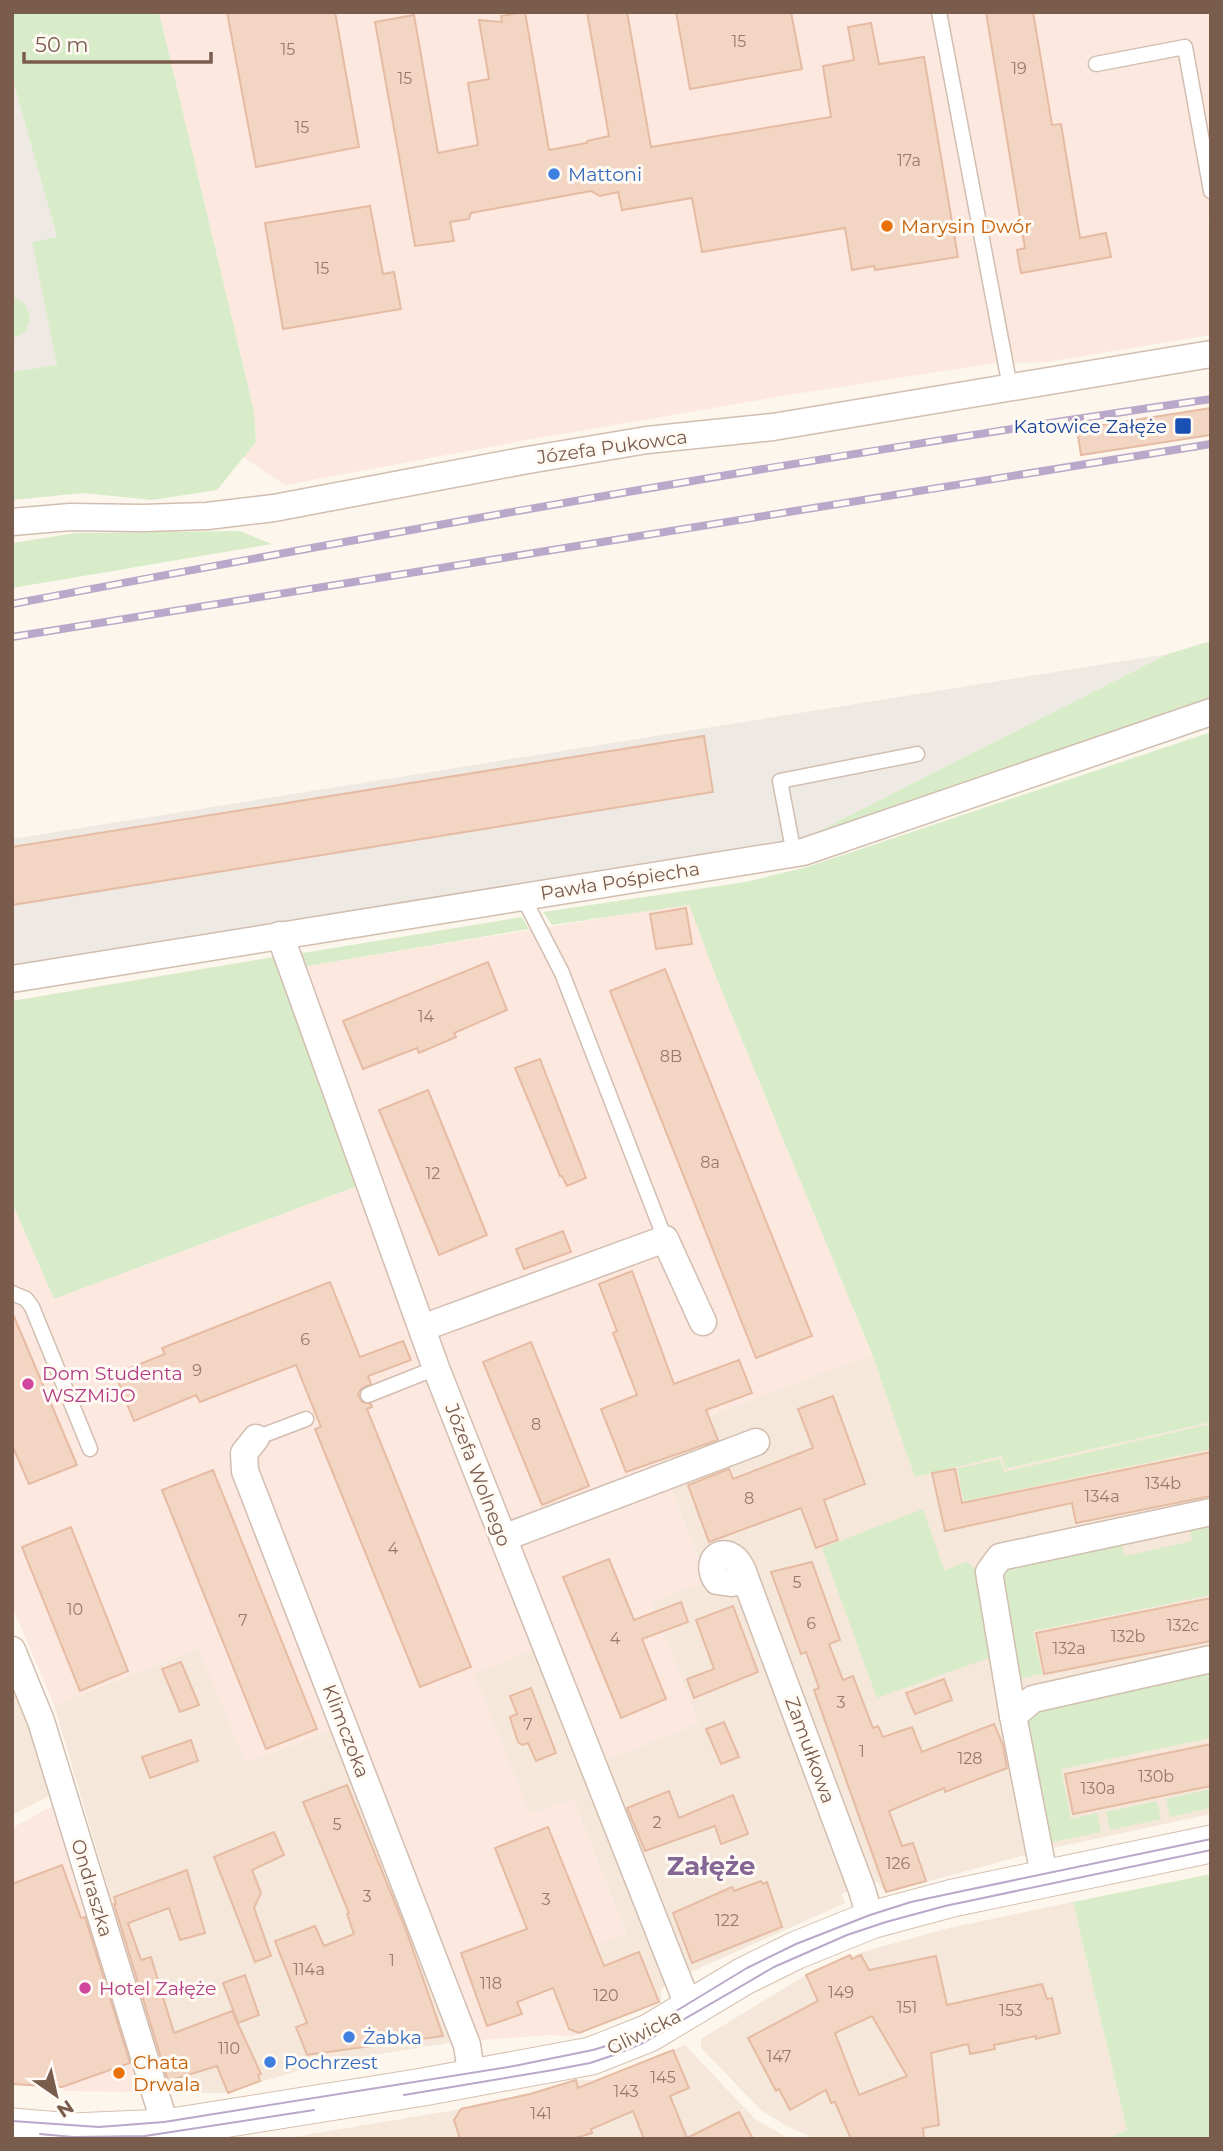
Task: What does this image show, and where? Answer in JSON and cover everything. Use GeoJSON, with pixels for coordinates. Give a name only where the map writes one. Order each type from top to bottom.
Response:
{"type":"FeatureCollection","features":[{"type":"Feature","properties":{"kind":"street","name":"Józefa Pukowca"},"geometry":{"type":"LineString","coordinates":[[12,523],[70,517],[143,519],[207,516],[274,508],[647,440],[773,427],[1211,354]]}},
{"type":"Feature","properties":{"kind":"street","name":"Pawła Pośpiecha"},"geometry":{"type":"LineString","coordinates":[[12,979],[794,854],[1211,712]]}},
{"type":"Feature","properties":{"kind":"street","name":"Józefa Wolnego"},"geometry":{"type":"LineString","coordinates":[[280,935],[436,1368],[690,2010]]}},
{"type":"Feature","properties":{"kind":"street"},"geometry":{"type":"LineString","coordinates":[[422,1328],[665,1239],[703,1322]]}},
{"type":"Feature","properties":{"kind":"street","name":"Klimczoka"},"geometry":{"type":"LineString","coordinates":[[256,1438],[244,1453],[246,1471],[467,2045],[472,2078]]}},
{"type":"Feature","properties":{"kind":"street"},"geometry":{"type":"LineString","coordinates":[[503,1538],[756,1442]]}},
{"type":"Feature","properties":{"kind":"street"},"geometry":{"type":"LineString","coordinates":[[1045,1880],[1013,1716],[989,1572],[1000,1557],[1211,1512]]}},
{"type":"Feature","properties":{"kind":"street","name":"Zamułkowa"},"geometry":{"type":"LineString","coordinates":[[746,1580],[871,1920]]}},
{"type":"Feature","properties":{"kind":"street","name":"Ondraszka"},"geometry":{"type":"LineString","coordinates":[[12,1650],[41,1721],[166,2128]]}},
{"type":"Feature","properties":{"kind":"street"},"geometry":{"type":"LineString","coordinates":[[1013,1716],[1033,1699],[1211,1659]]}},
{"type":"Feature","properties":{"kind":"street","name":"Gliwicka"},"geometry":{"type":"LineString","coordinates":[[12,2127],[73,2135],[166,2128],[591,2056],[640,2038],[754,1971],[797,1950],[871,1920],[953,1898],[1211,1844]]}},
{"type":"Feature","properties":{"kind":"lane"},"geometry":{"type":"LineString","coordinates":[[939,12],[1010,387]]}},
{"type":"Feature","properties":{"kind":"lane"},"geometry":{"type":"LineString","coordinates":[[1096,64],[1185,47],[1211,191]]}},
{"type":"Feature","properties":{"kind":"lane"},"geometry":{"type":"LineString","coordinates":[[794,854],[780,781],[917,754]]}},
{"type":"Feature","properties":{"kind":"lane"},"geometry":{"type":"LineString","coordinates":[[523,897],[562,973],[665,1239]]}},
{"type":"Feature","properties":{"kind":"lane"},"geometry":{"type":"LineString","coordinates":[[12,1293],[26,1298],[32,1307],[90,1449]]}},
{"type":"Feature","properties":{"kind":"lane"},"geometry":{"type":"LineString","coordinates":[[368,1395],[436,1368]]}},
{"type":"Feature","properties":{"kind":"lane","name":"Klimczoka"},"geometry":{"type":"LineString","coordinates":[[256,1438],[306,1419]]}},
{"type":"Feature","properties":{"kind":"shaded area"},"geometry":{"type":"Polygon","coordinates":[[[159,12],[1211,12],[1211,220],[1208,222],[1211,240],[1211,335],[1047,362],[995,363],[788,395],[285,485],[243,457],[256,442],[254,411],[159,12]]]}},
{"type":"Feature","properties":{"kind":"shaded area"},"geometry":{"type":"Polygon","coordinates":[[[12,77],[57,237],[33,242],[57,365],[12,372],[12,77]]]}},
{"type":"Feature","properties":{"kind":"shaded area"},"geometry":{"type":"Polygon","coordinates":[[[1168,654],[805,838],[12,968],[12,839],[1168,654]]]}},
{"type":"Feature","properties":{"kind":"shaded area"},"geometry":{"type":"Polygon","coordinates":[[[689,904],[716,977],[872,1354],[651,1438],[663,1468],[507,1529],[435,1336],[585,1255],[430,1311],[302,967],[689,904]]]}},
{"type":"Feature","properties":{"kind":"shaded area"},"geometry":{"type":"Polygon","coordinates":[[[357,1186],[539,1647],[474,1674],[530,1814],[573,1799],[626,1934],[542,1966],[572,2036],[471,2041],[348,1723],[246,1763],[198,1648],[54,1705],[12,1606],[12,1203],[54,1299],[357,1186]]]}},
{"type":"Feature","properties":{"kind":"shaded area"},"geometry":{"type":"Polygon","coordinates":[[[872,1354],[915,1476],[1002,1456],[1006,1469],[1211,1422],[1211,1814],[1044,1850],[889,1892],[883,1890],[877,1882],[867,1885],[738,1542],[698,1557],[651,1438],[872,1354]]]}},
{"type":"Feature","properties":{"kind":"shaded area"},"geometry":{"type":"Polygon","coordinates":[[[668,1482],[707,1581],[651,1602],[699,1723],[596,1764],[510,1542],[668,1482]]]}},
{"type":"Feature","properties":{"kind":"shaded area"},"geometry":{"type":"Polygon","coordinates":[[[707,1581],[713,1595],[742,1585],[858,1888],[842,1894],[845,1903],[680,1977],[596,1764],[699,1723],[651,1602],[707,1581]]]}},
{"type":"Feature","properties":{"kind":"shaded area"},"geometry":{"type":"Polygon","coordinates":[[[539,1647],[674,1980],[661,1989],[661,2001],[572,2036],[542,1966],[626,1933],[573,1799],[530,1814],[473,1673],[539,1647]]]}},
{"type":"Feature","properties":{"kind":"shaded area"},"geometry":{"type":"Polygon","coordinates":[[[199,1648],[246,1763],[335,1728],[461,2041],[324,2063],[224,2093],[160,2093],[98,1893],[108,1888],[54,1705],[199,1648]]]}},
{"type":"Feature","properties":{"kind":"shaded area"},"geometry":{"type":"Polygon","coordinates":[[[12,1673],[55,1793],[12,1815],[12,1673]]]}},
{"type":"Feature","properties":{"kind":"shaded area"},"geometry":{"type":"Polygon","coordinates":[[[58,1803],[150,2092],[64,2091],[12,1948],[12,1828],[58,1803]]]}},
{"type":"Feature","properties":{"kind":"shaded area"},"geometry":{"type":"Polygon","coordinates":[[[1073,1902],[1127,2130],[1107,2139],[815,2139],[761,2110],[701,2048],[701,2039],[806,1975],[862,1952],[949,1928],[1073,1902]]]}},
{"type":"Feature","properties":{"kind":"shaded area"},"geometry":{"type":"Polygon","coordinates":[[[685,2045],[755,2119],[790,2139],[281,2139],[461,2109],[522,2096],[575,2080],[599,2080],[685,2045]]]}},
{"type":"Feature","properties":{"kind":"green space"},"geometry":{"type":"Polygon","coordinates":[[[12,12],[159,12],[254,411],[256,442],[217,490],[152,500],[83,493],[12,500],[12,372],[57,365],[32,242],[57,237],[12,77],[12,12]]]}},
{"type":"Feature","properties":{"kind":"green space"},"geometry":{"type":"Polygon","coordinates":[[[12,296],[25,304],[30,318],[25,332],[12,339],[12,296]]]}},
{"type":"Feature","properties":{"kind":"green space"},"geometry":{"type":"Polygon","coordinates":[[[240,531],[272,544],[12,588],[12,543],[76,533],[240,531]]]}},
{"type":"Feature","properties":{"kind":"green space"},"geometry":{"type":"Polygon","coordinates":[[[1211,641],[1211,702],[805,838],[1168,654],[1211,641]]]}},
{"type":"Feature","properties":{"kind":"green space"},"geometry":{"type":"Polygon","coordinates":[[[1211,732],[1211,1422],[1005,1469],[1002,1456],[915,1477],[872,1354],[716,977],[689,905],[552,925],[543,912],[746,882],[807,867],[1211,732]]]}},
{"type":"Feature","properties":{"kind":"green space"},"geometry":{"type":"Polygon","coordinates":[[[522,917],[529,929],[302,967],[297,954],[522,917]]]}},
{"type":"Feature","properties":{"kind":"green space"},"geometry":{"type":"Polygon","coordinates":[[[274,957],[357,1186],[54,1299],[12,1203],[12,1001],[274,957]]]}},
{"type":"Feature","properties":{"kind":"green space"},"geometry":{"type":"Polygon","coordinates":[[[1211,1424],[1211,1449],[964,1501],[957,1469],[1000,1459],[1004,1472],[1211,1424]]]}},
{"type":"Feature","properties":{"kind":"green space"},"geometry":{"type":"Polygon","coordinates":[[[923,1509],[944,1570],[967,1562],[980,1574],[994,1656],[877,1698],[822,1548],[923,1509]]]}},
{"type":"Feature","properties":{"kind":"green space"},"geometry":{"type":"Polygon","coordinates":[[[1211,1519],[1211,1595],[1033,1631],[1042,1674],[1013,1680],[995,1574],[1003,1563],[1120,1537],[1125,1556],[1192,1541],[1189,1523],[1211,1519]]]}},
{"type":"Feature","properties":{"kind":"green space"},"geometry":{"type":"Polygon","coordinates":[[[1211,1664],[1211,1738],[1061,1769],[1071,1819],[1097,1813],[1101,1832],[1044,1844],[1021,1724],[1028,1710],[1211,1664]]]}},
{"type":"Feature","properties":{"kind":"green space"},"geometry":{"type":"Polygon","coordinates":[[[1211,1789],[1211,1808],[1170,1817],[1166,1799],[1211,1789]]]}},
{"type":"Feature","properties":{"kind":"green space"},"geometry":{"type":"Polygon","coordinates":[[[1157,1801],[1161,1819],[1110,1830],[1106,1812],[1157,1801]]]}},
{"type":"Feature","properties":{"kind":"green space"},"geometry":{"type":"Polygon","coordinates":[[[1211,1874],[1211,2139],[1107,2139],[1127,2130],[1073,1902],[1211,1874]]]}},
{"type":"Feature","properties":{"kind":"building"},"geometry":{"type":"Polygon","coordinates":[[[227,12],[335,12],[359,147],[256,167],[227,12]]]}},
{"type":"Feature","properties":{"kind":"building"},"geometry":{"type":"Polygon","coordinates":[[[525,12],[549,150],[609,136],[587,12],[627,12],[651,147],[831,117],[823,66],[854,60],[848,27],[871,23],[879,64],[924,57],[958,257],[875,270],[874,266],[852,270],[845,228],[702,252],[692,198],[622,210],[618,192],[600,196],[591,191],[471,213],[469,219],[450,222],[454,241],[415,246],[375,22],[414,15],[438,153],[478,145],[468,83],[489,79],[479,20],[502,22],[501,16],[525,12]]]}},
{"type":"Feature","properties":{"kind":"building"},"geometry":{"type":"Polygon","coordinates":[[[676,12],[791,12],[802,69],[690,89],[676,12]]]}},
{"type":"Feature","properties":{"kind":"building"},"geometry":{"type":"Polygon","coordinates":[[[986,12],[1033,12],[1052,125],[1061,124],[1080,238],[1106,233],[1111,257],[1021,273],[1017,250],[1025,248],[986,12]]]}},
{"type":"Feature","properties":{"kind":"building"},"geometry":{"type":"Polygon","coordinates":[[[370,206],[383,274],[394,272],[401,309],[283,329],[265,223],[370,206]]]}},
{"type":"Feature","properties":{"kind":"building"},"geometry":{"type":"Polygon","coordinates":[[[1211,408],[1211,435],[1081,455],[1077,429],[1211,408]]]}},
{"type":"Feature","properties":{"kind":"building"},"geometry":{"type":"Polygon","coordinates":[[[704,736],[713,792],[12,905],[12,847],[704,736]]]}},
{"type":"Feature","properties":{"kind":"building"},"geometry":{"type":"Polygon","coordinates":[[[686,908],[692,944],[656,949],[650,914],[686,908]]]}},
{"type":"Feature","properties":{"kind":"building"},"geometry":{"type":"Polygon","coordinates":[[[488,962],[507,1010],[454,1033],[456,1037],[419,1053],[417,1048],[363,1069],[343,1021],[488,962]]]}},
{"type":"Feature","properties":{"kind":"building"},"geometry":{"type":"Polygon","coordinates":[[[665,969],[812,1336],[756,1358],[610,991],[665,969]]]}},
{"type":"Feature","properties":{"kind":"building"},"geometry":{"type":"Polygon","coordinates":[[[540,1059],[586,1178],[567,1186],[560,1176],[515,1068],[540,1059]]]}},
{"type":"Feature","properties":{"kind":"building"},"geometry":{"type":"Polygon","coordinates":[[[428,1090],[487,1235],[439,1255],[379,1110],[428,1090]]]}},
{"type":"Feature","properties":{"kind":"building"},"geometry":{"type":"Polygon","coordinates":[[[563,1231],[571,1252],[524,1269],[516,1249],[563,1231]]]}},
{"type":"Feature","properties":{"kind":"building"},"geometry":{"type":"Polygon","coordinates":[[[632,1271],[674,1384],[739,1360],[752,1393],[706,1410],[718,1440],[626,1472],[601,1409],[637,1395],[613,1333],[617,1331],[599,1284],[632,1271]]]}},
{"type":"Feature","properties":{"kind":"building"},"geometry":{"type":"Polygon","coordinates":[[[330,1282],[360,1357],[403,1341],[411,1360],[368,1376],[371,1384],[361,1389],[358,1394],[362,1402],[371,1404],[372,1407],[367,1409],[471,1667],[420,1687],[315,1429],[321,1427],[296,1365],[200,1402],[196,1395],[134,1421],[115,1374],[165,1354],[162,1348],[330,1282]]]}},
{"type":"Feature","properties":{"kind":"building","name":"Dom Studenta WSZMiJO"},"geometry":{"type":"Polygon","coordinates":[[[12,1312],[77,1465],[29,1484],[12,1445],[12,1312]]]}},
{"type":"Feature","properties":{"kind":"building"},"geometry":{"type":"Polygon","coordinates":[[[531,1342],[589,1486],[542,1505],[483,1362],[531,1342]]]}},
{"type":"Feature","properties":{"kind":"building"},"geometry":{"type":"Polygon","coordinates":[[[833,1396],[865,1484],[824,1500],[838,1540],[816,1548],[801,1508],[709,1542],[688,1485],[729,1469],[733,1479],[813,1448],[798,1409],[833,1396]]]}},
{"type":"Feature","properties":{"kind":"building"},"geometry":{"type":"Polygon","coordinates":[[[1211,1452],[1211,1496],[1076,1523],[1072,1503],[945,1531],[932,1473],[955,1469],[962,1503],[1211,1452]]]}},
{"type":"Feature","properties":{"kind":"building"},"geometry":{"type":"Polygon","coordinates":[[[213,1470],[317,1729],[266,1749],[162,1490],[213,1470]]]}},
{"type":"Feature","properties":{"kind":"building"},"geometry":{"type":"Polygon","coordinates":[[[71,1527],[128,1671],[80,1691],[22,1547],[71,1527]]]}},
{"type":"Feature","properties":{"kind":"building"},"geometry":{"type":"Polygon","coordinates":[[[609,1559],[634,1620],[681,1602],[688,1622],[642,1639],[666,1699],[621,1718],[563,1577],[609,1559]]]}},
{"type":"Feature","properties":{"kind":"building"},"geometry":{"type":"Polygon","coordinates":[[[812,1562],[840,1640],[829,1644],[843,1680],[853,1676],[873,1728],[878,1726],[883,1737],[912,1727],[922,1752],[994,1724],[1003,1745],[1007,1768],[945,1792],[944,1788],[889,1811],[902,1846],[913,1843],[926,1881],[886,1892],[814,1690],[819,1688],[806,1652],[801,1654],[771,1572],[812,1562]]]}},
{"type":"Feature","properties":{"kind":"building"},"geometry":{"type":"Polygon","coordinates":[[[1211,1598],[1211,1641],[1044,1674],[1036,1633],[1211,1598]]]}},
{"type":"Feature","properties":{"kind":"building"},"geometry":{"type":"Polygon","coordinates":[[[733,1606],[758,1672],[694,1698],[687,1679],[714,1669],[696,1620],[733,1606]]]}},
{"type":"Feature","properties":{"kind":"building"},"geometry":{"type":"Polygon","coordinates":[[[181,1662],[199,1705],[180,1712],[162,1669],[181,1662]]]}},
{"type":"Feature","properties":{"kind":"building"},"geometry":{"type":"Polygon","coordinates":[[[944,1679],[952,1700],[915,1714],[906,1693],[944,1679]]]}},
{"type":"Feature","properties":{"kind":"building"},"geometry":{"type":"Polygon","coordinates":[[[531,1688],[556,1753],[536,1761],[528,1743],[522,1745],[518,1742],[510,1717],[517,1714],[510,1696],[531,1688]]]}},
{"type":"Feature","properties":{"kind":"building"},"geometry":{"type":"Polygon","coordinates":[[[724,1722],[739,1757],[721,1764],[706,1729],[724,1722]]]}},
{"type":"Feature","properties":{"kind":"building"},"geometry":{"type":"Polygon","coordinates":[[[191,1740],[198,1761],[150,1778],[142,1757],[191,1740]]]}},
{"type":"Feature","properties":{"kind":"building"},"geometry":{"type":"Polygon","coordinates":[[[1211,1744],[1211,1786],[1073,1814],[1065,1774],[1211,1744]]]}},
{"type":"Feature","properties":{"kind":"building"},"geometry":{"type":"Polygon","coordinates":[[[347,1785],[406,1930],[443,2036],[307,2055],[296,2027],[307,2023],[275,1941],[315,1926],[324,1946],[354,1934],[347,1914],[349,1913],[303,1802],[347,1785]]]}},
{"type":"Feature","properties":{"kind":"building"},"geometry":{"type":"Polygon","coordinates":[[[669,1791],[679,1818],[733,1795],[748,1834],[721,1844],[715,1826],[645,1851],[627,1808],[669,1791]]]}},
{"type":"Feature","properties":{"kind":"building"},"geometry":{"type":"Polygon","coordinates":[[[548,1827],[604,1966],[639,1952],[659,2002],[579,2033],[569,2029],[553,1988],[517,2002],[522,2014],[487,2026],[461,1953],[527,1929],[495,1848],[548,1827]]]}},
{"type":"Feature","properties":{"kind":"building"},"geometry":{"type":"Polygon","coordinates":[[[274,1832],[284,1855],[252,1870],[261,1893],[254,1908],[271,1956],[255,1962],[214,1857],[274,1832]]]}},
{"type":"Feature","properties":{"kind":"building"},"geometry":{"type":"Polygon","coordinates":[[[62,1865],[81,1918],[85,1917],[130,2063],[62,2087],[12,2084],[12,1884],[62,1865]]]}},
{"type":"Feature","properties":{"kind":"building"},"geometry":{"type":"Polygon","coordinates":[[[187,1870],[205,1933],[180,1940],[169,1908],[128,1923],[141,1960],[151,1957],[174,2033],[232,2011],[261,2074],[258,2075],[260,2081],[228,2093],[217,2066],[168,2081],[114,1904],[114,1897],[187,1870]]]}},
{"type":"Feature","properties":{"kind":"building"},"geometry":{"type":"Polygon","coordinates":[[[761,1881],[763,1884],[767,1882],[782,1927],[692,1963],[673,1913],[732,1887],[734,1891],[761,1881]]]}},
{"type":"Feature","properties":{"kind":"building"},"geometry":{"type":"Polygon","coordinates":[[[850,1955],[852,1959],[861,1955],[869,1970],[936,1956],[947,2005],[1042,1984],[1047,1999],[1052,1998],[1060,2033],[994,2045],[995,2049],[970,2054],[968,2044],[931,2053],[939,2125],[923,2128],[924,2139],[851,2139],[835,2102],[831,2103],[826,2090],[790,2110],[779,2089],[776,2091],[748,2038],[818,2001],[806,1975],[850,1955]],[[872,2016],[835,2033],[859,2095],[907,2076],[872,2016]]]}},
{"type":"Feature","properties":{"kind":"building"},"geometry":{"type":"Polygon","coordinates":[[[245,1975],[259,2015],[238,2023],[223,1983],[245,1975]]]}},
{"type":"Feature","properties":{"kind":"building"},"geometry":{"type":"Polygon","coordinates":[[[673,2050],[689,2088],[670,2096],[687,2138],[739,2112],[753,2139],[644,2139],[633,2111],[591,2129],[592,2133],[573,2139],[460,2139],[454,2120],[461,2109],[530,2094],[576,2080],[578,2088],[673,2050]]]}},
{"type":"Feature","properties":{"kind":"tram line"},"geometry":{"type":"LineString","coordinates":[[12,2121],[99,2127],[164,2122],[514,2066],[593,2050],[622,2041],[653,2025],[747,1968],[796,1944],[870,1915],[911,1902],[1211,1839]]}},
{"type":"Feature","properties":{"kind":"tram line"},"geometry":{"type":"LineString","coordinates":[[404,2095],[590,2063],[617,2054],[643,2043],[774,1967],[847,1935],[886,1922],[945,1906],[1211,1850]]}},
{"type":"Feature","properties":{"kind":"tram line"},"geometry":{"type":"LineString","coordinates":[[40,2134],[73,2137],[145,2136],[314,2110]]}},
{"type":"Feature","properties":{"kind":"railway"},"geometry":{"type":"LineString","coordinates":[[12,604],[610,495],[1211,399]]}},
{"type":"Feature","properties":{"kind":"railway"},"geometry":{"type":"LineString","coordinates":[[12,637],[1211,444]]}},
{"type":"Feature","properties":{"kind":"place","name":"Mattoni"},"geometry":{"type":"Point","coordinates":[554,174]}},
{"type":"Feature","properties":{"kind":"place","name":"Marysin Dwór"},"geometry":{"type":"Point","coordinates":[887,226]}},
{"type":"Feature","properties":{"kind":"place","name":"Katowice Załęże"},"geometry":{"type":"Point","coordinates":[1183,426]}},
{"type":"Feature","properties":{"kind":"place","name":"Dom Studenta WSZMiJO"},"geometry":{"type":"Point","coordinates":[28,1384]}},
{"type":"Feature","properties":{"kind":"place","name":"Hotel Załęże"},"geometry":{"type":"Point","coordinates":[85,1988]}},
{"type":"Feature","properties":{"kind":"place","name":"Żabka"},"geometry":{"type":"Point","coordinates":[349,2037]}},
{"type":"Feature","properties":{"kind":"place","name":"Pochrzest"},"geometry":{"type":"Point","coordinates":[270,2062]}},
{"type":"Feature","properties":{"kind":"place","name":"Chata Drwala"},"geometry":{"type":"Point","coordinates":[119,2073]}},
{"type":"Feature","properties":{"kind":"district","name":"Załęże"},"geometry":{"type":"Point","coordinates":[711,1866]}}]}
